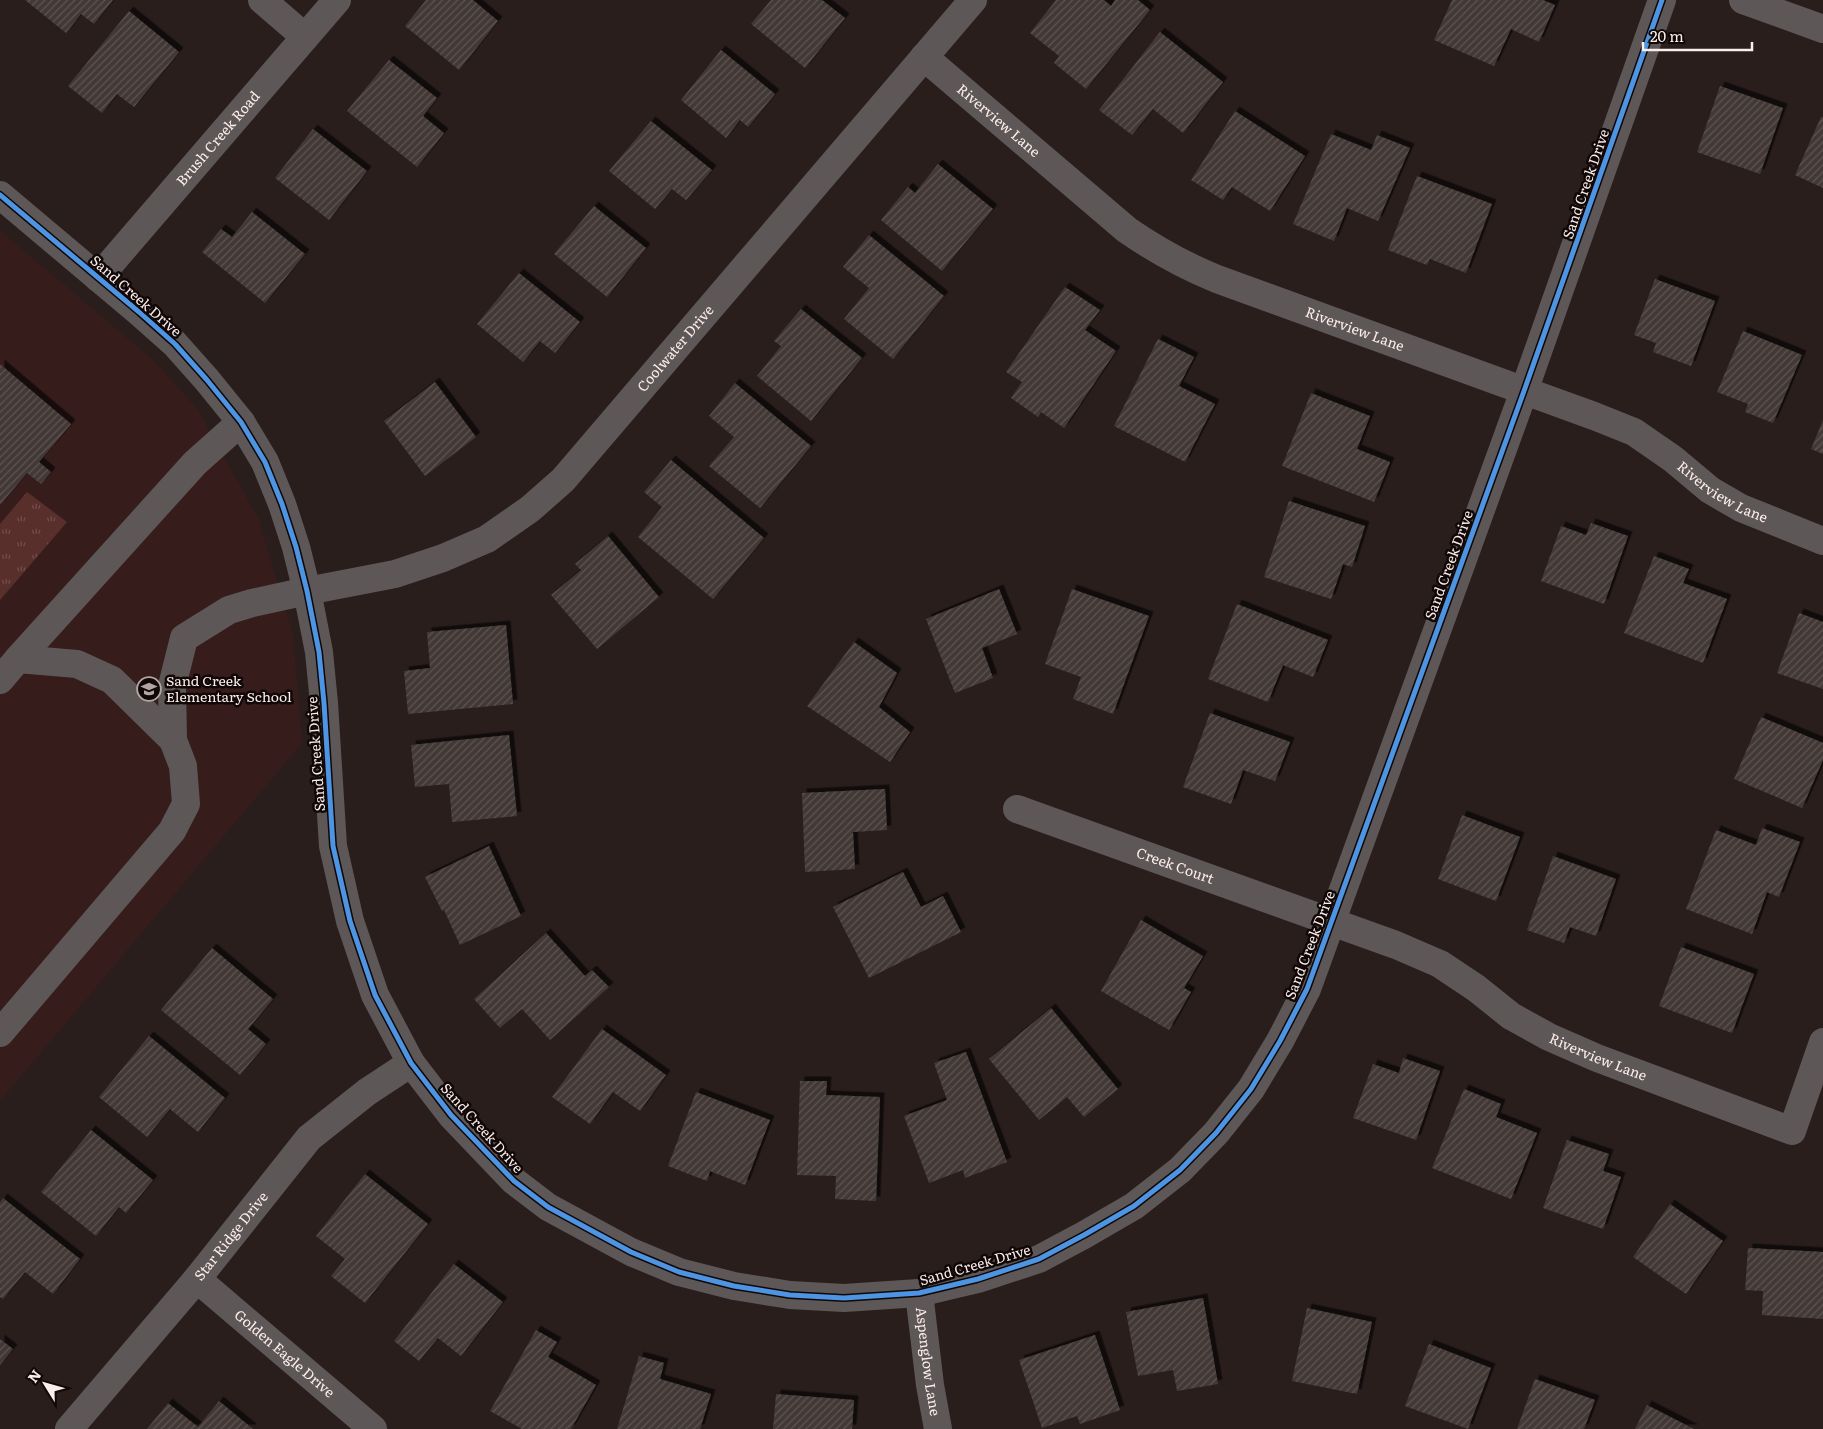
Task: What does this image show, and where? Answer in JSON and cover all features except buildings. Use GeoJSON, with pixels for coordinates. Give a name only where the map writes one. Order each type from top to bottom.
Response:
{"type":"FeatureCollection","features":[{"type":"Feature","properties":{"kind":"street"},"geometry":{"type":"LineString","coordinates":[[262,0],[305,37]]}},
{"type":"Feature","properties":{"kind":"street","name":"Brush Creek Road"},"geometry":{"type":"LineString","coordinates":[[98,278],[336,0]]}},
{"type":"Feature","properties":{"kind":"street","name":"Coolwater Drive"},"geometry":{"type":"LineString","coordinates":[[173,740],[172,686],[184,638],[229,610],[307,591],[395,574],[442,558],[487,539],[530,509],[563,480],[974,0]]}},
{"type":"Feature","properties":{"kind":"street","name":"Sand Creek Drive"},"geometry":{"type":"LineString","coordinates":[[0,195],[175,344],[241,422],[265,462],[282,504],[296,547],[319,652],[333,846],[352,928],[375,994],[412,1063],[451,1115],[514,1181],[548,1207],[631,1252],[678,1272],[734,1286],[790,1295],[844,1298],[918,1293],[978,1279],[1039,1259],[1134,1206],[1180,1170],[1216,1133],[1251,1089],[1280,1041],[1307,989],[1332,921],[1524,391],[1662,0]]}},
{"type":"Feature","properties":{"kind":"street"},"geometry":{"type":"LineString","coordinates":[[1743,0],[1823,29]]}},
{"type":"Feature","properties":{"kind":"street","name":"Riverview Lane"},"geometry":{"type":"LineString","coordinates":[[924,57],[1127,230],[1156,250],[1186,266],[1217,279],[1634,432],[1673,459],[1710,490],[1741,508],[1823,541]]}},
{"type":"Feature","properties":{"kind":"street"},"geometry":{"type":"LineString","coordinates":[[0,680],[195,463],[241,422]]}},
{"type":"Feature","properties":{"kind":"street"},"geometry":{"type":"LineString","coordinates":[[0,1033],[172,831],[186,804],[183,766],[173,740],[112,680],[77,664],[18,659]]}},
{"type":"Feature","properties":{"kind":"street","name":"Creek Court"},"geometry":{"type":"LineString","coordinates":[[1018,809],[1332,921]]}},
{"type":"Feature","properties":{"kind":"street","name":"Riverview Lane"},"geometry":{"type":"LineString","coordinates":[[1332,921],[1440,964],[1476,988],[1511,1016],[1597,1058],[1792,1131],[1823,1042]]}},
{"type":"Feature","properties":{"kind":"street","name":"Star Ridge Drive"},"geometry":{"type":"LineString","coordinates":[[69,1429],[196,1279],[309,1138],[368,1092],[412,1063]]}},
{"type":"Feature","properties":{"kind":"street","name":"Golden Eagle Drive"},"geometry":{"type":"LineString","coordinates":[[196,1279],[373,1429]]}},
{"type":"Feature","properties":{"kind":"street","name":"Aspenglow Lane"},"geometry":{"type":"LineString","coordinates":[[918,1293],[930,1385],[938,1429]]}},
{"type":"Feature","properties":{"kind":"shaded area","name":"Sand Creek Elementary School"},"geometry":{"type":"Polygon","coordinates":[[[0,231],[152,359],[198,410],[258,518],[293,635],[302,743],[0,1101],[0,231]]]}},
{"type":"Feature","properties":{"kind":"green space"},"geometry":{"type":"Polygon","coordinates":[[[27,492],[67,522],[0,600],[0,524],[27,492]]]}},
{"type":"Feature","properties":{"kind":"cycle path"},"geometry":{"type":"LineString","coordinates":[[0,195],[175,344],[241,422],[265,462],[282,504],[296,547],[319,652],[333,846],[350,921],[375,995],[411,1063],[451,1115],[514,1181],[548,1207],[631,1252],[679,1272],[734,1286],[790,1295],[844,1298],[919,1293],[978,1279],[1039,1259],[1134,1206],[1180,1170],[1216,1133],[1251,1089],[1280,1041],[1307,989],[1524,391],[1662,0]]}},
{"type":"Feature","properties":{"kind":"place","name":"Sand Creek Elementary School"},"geometry":{"type":"Point","coordinates":[149,689]}}]}
